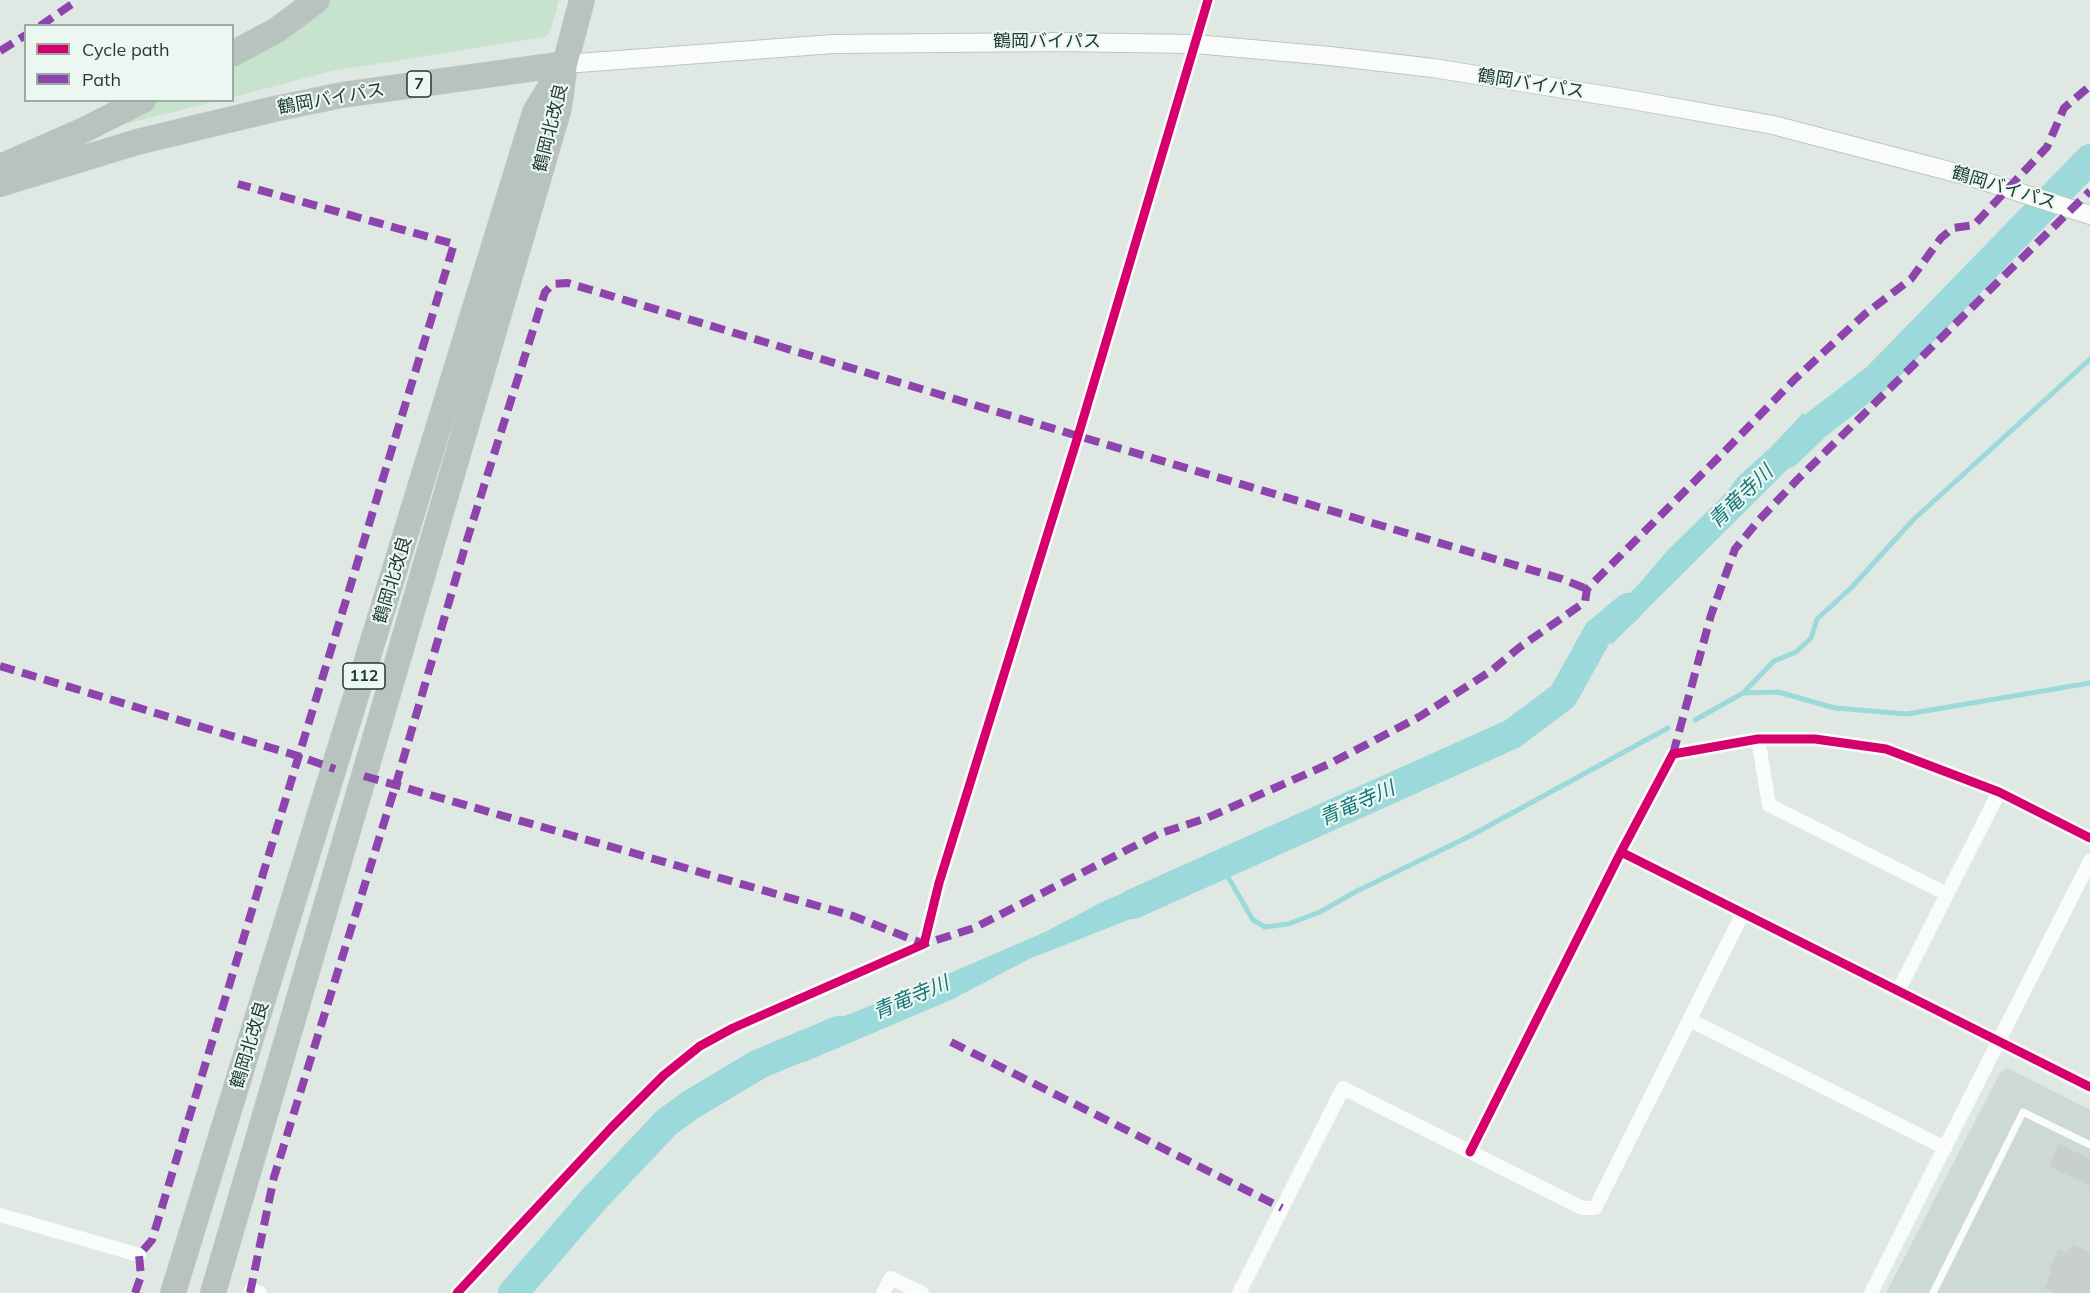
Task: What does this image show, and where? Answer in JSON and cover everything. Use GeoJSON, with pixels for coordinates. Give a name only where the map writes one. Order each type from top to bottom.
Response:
{"type":"FeatureCollection","features":[{"type":"Feature","properties":{"kind":"highway"},"geometry":{"type":"LineString","coordinates":[[234,53],[277,30],[317,0]]}},
{"type":"Feature","properties":{"kind":"highway"},"geometry":{"type":"LineString","coordinates":[[565,64],[582,0]]}},
{"type":"Feature","properties":{"kind":"highway","name":"鶴岡バイパス"},"geometry":{"type":"LineString","coordinates":[[0,184],[137,142],[274,109],[342,95],[565,64]]}},
{"type":"Feature","properties":{"kind":"highway","name":"鶴岡北改良"},"geometry":{"type":"LineString","coordinates":[[173,1293],[536,112],[565,64]]}},
{"type":"Feature","properties":{"kind":"highway","name":"鶴岡北改良"},"geometry":{"type":"LineString","coordinates":[[213,1293],[556,120],[565,64]]}},
{"type":"Feature","properties":{"kind":"highway"},"geometry":{"type":"LineString","coordinates":[[0,166],[82,131],[139,102]]}},
{"type":"Feature","properties":{"kind":"main road","name":"鶴岡バイパス"},"geometry":{"type":"LineString","coordinates":[[565,64],[833,44],[1055,42],[1195,44],[1433,68],[1773,125],[1968,177],[2090,215]]}},
{"type":"Feature","properties":{"kind":"street"},"geometry":{"type":"LineString","coordinates":[[457,1293],[611,1128],[664,1075],[700,1046],[734,1028],[924,944],[939,883],[1078,436],[1208,0]]}},
{"type":"Feature","properties":{"kind":"street"},"geometry":{"type":"LineString","coordinates":[[1758,739],[1769,805],[1947,894]]}},
{"type":"Feature","properties":{"kind":"street"},"geometry":{"type":"LineString","coordinates":[[1470,1152],[1673,754],[1758,739],[1815,739],[1886,749],[1999,792],[2090,838]]}},
{"type":"Feature","properties":{"kind":"street"},"geometry":{"type":"LineString","coordinates":[[1898,991],[1999,792]]}},
{"type":"Feature","properties":{"kind":"street"},"geometry":{"type":"LineString","coordinates":[[1621,852],[2090,1087]]}},
{"type":"Feature","properties":{"kind":"street"},"geometry":{"type":"LineString","coordinates":[[1871,1293],[2090,861]]}},
{"type":"Feature","properties":{"kind":"street"},"geometry":{"type":"LineString","coordinates":[[1239,1293],[1343,1088],[1582,1208],[1595,1208],[1743,913]]}},
{"type":"Feature","properties":{"kind":"street"},"geometry":{"type":"LineString","coordinates":[[1690,1020],[1945,1148]]}},
{"type":"Feature","properties":{"kind":"street"},"geometry":{"type":"LineString","coordinates":[[0,1215],[139,1255]]}},
{"type":"Feature","properties":{"kind":"street"},"geometry":{"type":"LineString","coordinates":[[883,1293],[891,1278],[922,1293]]}},
{"type":"Feature","properties":{"kind":"lane"},"geometry":{"type":"LineString","coordinates":[[1933,1293],[2023,1112],[2090,1145]]}},
{"type":"Feature","properties":{"kind":"shaded area"},"geometry":{"type":"Polygon","coordinates":[[[2008,1068],[2090,1110],[2090,1293],[1886,1293],[2000,1073],[2008,1068]]]}},
{"type":"Feature","properties":{"kind":"green space"},"geometry":{"type":"Polygon","coordinates":[[[309,0],[559,0],[550,32],[544,37],[332,71],[234,97],[234,49],[309,0]]]}},
{"type":"Feature","properties":{"kind":"green space"},"geometry":{"type":"Polygon","coordinates":[[[154,102],[213,102],[118,126],[154,102]]]}},
{"type":"Feature","properties":{"kind":"water"},"geometry":{"type":"Polygon","coordinates":[[[1803,413],[1825,432],[1612,644],[1592,629],[1638,585],[1668,550],[1728,491],[1737,478],[1803,413]]]}},
{"type":"Feature","properties":{"kind":"water"},"geometry":{"type":"Polygon","coordinates":[[[1162,877],[1174,899],[1141,915],[1029,959],[953,999],[805,1062],[796,1038],[824,1024],[920,986],[1045,932],[1104,901],[1162,877]]]}},
{"type":"Feature","properties":{"kind":"building"},"geometry":{"type":"Polygon","coordinates":[[[2059,1144],[2090,1159],[2090,1186],[2049,1166],[2059,1144]]]}},
{"type":"Feature","properties":{"kind":"building"},"geometry":{"type":"Polygon","coordinates":[[[2072,1244],[2090,1252],[2090,1293],[2055,1293],[2044,1288],[2052,1272],[2049,1270],[2058,1249],[2067,1253],[2072,1244]]]}},
{"type":"Feature","properties":{"kind":"waterway","name":"青竜寺川"},"geometry":{"type":"LineString","coordinates":[[1787,453],[1816,425],[1878,377],[2090,159]]}},
{"type":"Feature","properties":{"kind":"waterway"},"geometry":{"type":"LineString","coordinates":[[1695,720],[1743,693],[1774,661],[1796,652],[1811,638],[1817,619],[1852,587],[1913,520],[2090,359]]}},
{"type":"Feature","properties":{"kind":"waterway","name":"青竜寺川"},"geometry":{"type":"LineString","coordinates":[[1133,904],[1512,734],[1563,696],[1598,633],[1628,608]]}},
{"type":"Feature","properties":{"kind":"waterway"},"geometry":{"type":"LineString","coordinates":[[1743,693],[1778,692],[1835,708],[1907,714],[2090,683]]}},
{"type":"Feature","properties":{"kind":"waterway"},"geometry":{"type":"LineString","coordinates":[[1221,865],[1253,920],[1265,927],[1288,924],[1320,912],[1355,892],[1470,836],[1668,728]]}},
{"type":"Feature","properties":{"kind":"waterway","name":"青竜寺川"},"geometry":{"type":"LineString","coordinates":[[513,1293],[594,1199],[667,1122],[692,1104],[759,1064],[838,1031]]}},
{"type":"Feature","properties":{"kind":"marked path"},"geometry":{"type":"LineString","coordinates":[[43,24],[78,0]]}},
{"type":"Feature","properties":{"kind":"marked path"},"geometry":{"type":"LineString","coordinates":[[0,51],[24,36]]}},
{"type":"Feature","properties":{"kind":"marked path"},"geometry":{"type":"LineString","coordinates":[[364,776],[853,916],[924,944],[974,928],[1158,834],[1207,818],[1331,763],[1419,717],[1491,671],[1520,647],[1585,602],[1587,589],[1796,378],[1865,314],[1911,279],[1941,238],[1953,228],[1974,225],[2047,147],[2064,108],[2090,86]]}},
{"type":"Feature","properties":{"kind":"marked path"},"geometry":{"type":"LineString","coordinates":[[135,1293],[141,1276],[139,1255],[152,1240],[454,244],[238,184]]}},
{"type":"Feature","properties":{"kind":"marked path"},"geometry":{"type":"LineString","coordinates":[[1673,754],[1711,615],[1735,549],[1797,480],[2090,191]]}},
{"type":"Feature","properties":{"kind":"marked path"},"geometry":{"type":"LineString","coordinates":[[250,1293],[274,1177],[396,784],[467,540],[545,292],[553,284],[568,283],[1562,579],[1587,589]]}},
{"type":"Feature","properties":{"kind":"marked path"},"geometry":{"type":"LineString","coordinates":[[0,666],[335,769]]}},
{"type":"Feature","properties":{"kind":"marked path"},"geometry":{"type":"LineString","coordinates":[[951,1042],[1282,1208]]}},
{"type":"Feature","properties":{"kind":"cycle path"},"geometry":{"type":"LineString","coordinates":[[457,1293],[611,1128],[664,1075],[700,1046],[733,1028],[924,944],[939,883],[1078,436],[1208,0]]}},
{"type":"Feature","properties":{"kind":"cycle path"},"geometry":{"type":"LineString","coordinates":[[1470,1152],[1673,754],[1758,739],[1815,739],[1886,749],[1999,792],[2090,838]]}},
{"type":"Feature","properties":{"kind":"cycle path"},"geometry":{"type":"LineString","coordinates":[[1621,852],[2090,1087]]}}]}
